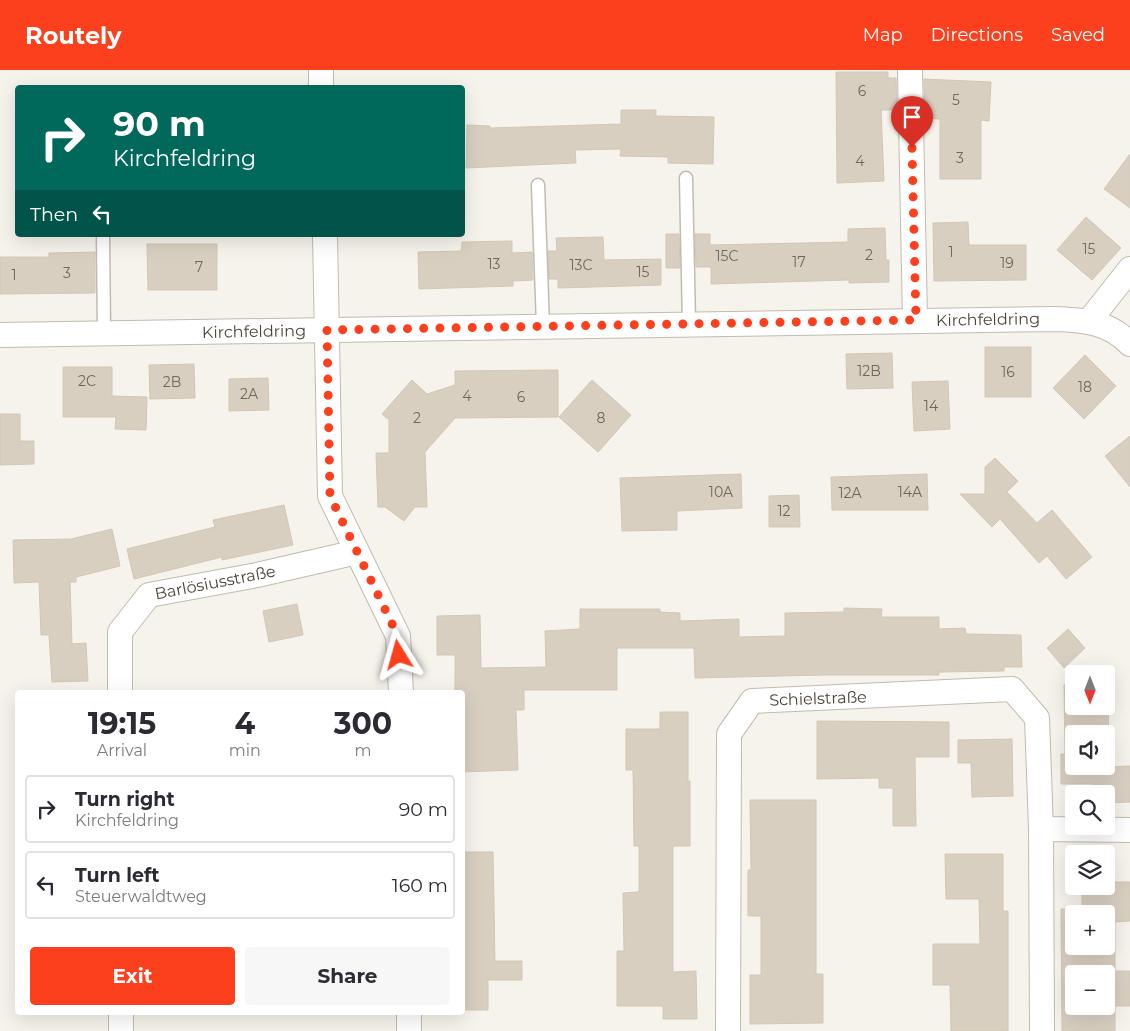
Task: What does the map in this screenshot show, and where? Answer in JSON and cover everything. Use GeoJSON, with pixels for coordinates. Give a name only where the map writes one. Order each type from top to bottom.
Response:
{"type":"FeatureCollection","features":[{"type":"Feature","properties":{"kind":"street"},"geometry":{"type":"LineString","coordinates":[[321,70],[321,85]]}},
{"type":"Feature","properties":{"kind":"street"},"geometry":{"type":"LineString","coordinates":[[910,70],[916,320]]}},
{"type":"Feature","properties":{"kind":"street"},"geometry":{"type":"LineString","coordinates":[[325,237],[330,496],[398,636],[401,690]]}},
{"type":"Feature","properties":{"kind":"street"},"geometry":{"type":"LineString","coordinates":[[1089,320],[1130,269]]}},
{"type":"Feature","properties":{"kind":"street","name":"Kirchfeldring"},"geometry":{"type":"LineString","coordinates":[[0,335],[1056,319],[1089,320],[1111,328],[1130,344]]}},
{"type":"Feature","properties":{"kind":"street","name":"Barlösiusstraße"},"geometry":{"type":"LineString","coordinates":[[120,690],[120,632],[148,595],[257,575],[357,552]]}},
{"type":"Feature","properties":{"kind":"street","name":"Schielstraße"},"geometry":{"type":"LineString","coordinates":[[728,1031],[729,734],[752,701],[1012,689],[1037,718],[1041,829],[1042,1031]]}},
{"type":"Feature","properties":{"kind":"street"},"geometry":{"type":"LineString","coordinates":[[1041,829],[1130,830]]}},
{"type":"Feature","properties":{"kind":"street"},"geometry":{"type":"LineString","coordinates":[[121,1015],[121,1031]]}},
{"type":"Feature","properties":{"kind":"street"},"geometry":{"type":"LineString","coordinates":[[409,1015],[409,1031]]}},
{"type":"Feature","properties":{"kind":"lane"},"geometry":{"type":"LineString","coordinates":[[686,178],[689,324]]}},
{"type":"Feature","properties":{"kind":"lane"},"geometry":{"type":"LineString","coordinates":[[538,185],[543,326]]}},
{"type":"Feature","properties":{"kind":"lane"},"geometry":{"type":"LineString","coordinates":[[103,237],[104,334]]}},
{"type":"Feature","properties":{"kind":"building"},"geometry":{"type":"Polygon","coordinates":[[[836,72],[888,72],[888,78],[896,78],[897,110],[881,110],[884,181],[837,183],[836,72]]]}},
{"type":"Feature","properties":{"kind":"building"},"geometry":{"type":"Polygon","coordinates":[[[924,79],[991,82],[989,121],[981,120],[981,179],[940,179],[940,119],[925,118],[924,79]]]}},
{"type":"Feature","properties":{"kind":"building"},"geometry":{"type":"Polygon","coordinates":[[[621,110],[656,110],[656,116],[714,117],[713,164],[668,163],[668,157],[620,156],[621,149],[575,150],[576,163],[466,168],[467,125],[490,126],[490,128],[621,124],[621,110]]]}},
{"type":"Feature","properties":{"kind":"building"},"geometry":{"type":"Polygon","coordinates":[[[1130,154],[1130,208],[1104,189],[1130,154]]]}},
{"type":"Feature","properties":{"kind":"building"},"geometry":{"type":"Polygon","coordinates":[[[1086,217],[1121,248],[1092,280],[1057,250],[1086,217]]]}},
{"type":"Feature","properties":{"kind":"building"},"geometry":{"type":"Polygon","coordinates":[[[968,222],[969,245],[1026,245],[1026,280],[934,281],[933,223],[968,222]]]}},
{"type":"Feature","properties":{"kind":"building"},"geometry":{"type":"Polygon","coordinates":[[[885,228],[886,260],[889,260],[889,282],[849,283],[849,280],[711,284],[711,267],[696,267],[695,234],[710,234],[710,245],[848,242],[848,229],[885,228]]]}},
{"type":"Feature","properties":{"kind":"building"},"geometry":{"type":"Polygon","coordinates":[[[666,234],[679,234],[680,268],[666,268],[666,234]]]}},
{"type":"Feature","properties":{"kind":"building"},"geometry":{"type":"Polygon","coordinates":[[[603,237],[604,260],[661,259],[661,285],[558,288],[558,279],[549,279],[548,251],[557,251],[556,238],[603,237]]]}},
{"type":"Feature","properties":{"kind":"building"},"geometry":{"type":"Polygon","coordinates":[[[512,241],[512,253],[532,252],[533,280],[513,281],[513,286],[419,289],[418,252],[461,251],[462,242],[512,241]]]}},
{"type":"Feature","properties":{"kind":"building"},"geometry":{"type":"Polygon","coordinates":[[[147,244],[217,244],[217,290],[148,290],[147,244]]]}},
{"type":"Feature","properties":{"kind":"building"},"geometry":{"type":"Polygon","coordinates":[[[95,252],[95,293],[0,294],[0,257],[49,257],[49,253],[95,252]]]}},
{"type":"Feature","properties":{"kind":"building"},"geometry":{"type":"Polygon","coordinates":[[[985,347],[1031,347],[1031,397],[985,397],[985,347]]]}},
{"type":"Feature","properties":{"kind":"building"},"geometry":{"type":"Polygon","coordinates":[[[892,353],[893,388],[847,389],[846,354],[892,353]]]}},
{"type":"Feature","properties":{"kind":"building"},"geometry":{"type":"Polygon","coordinates":[[[1085,355],[1116,386],[1084,419],[1053,388],[1085,355]]]}},
{"type":"Feature","properties":{"kind":"building"},"geometry":{"type":"Polygon","coordinates":[[[194,364],[195,398],[150,399],[149,365],[194,364]]]}},
{"type":"Feature","properties":{"kind":"building"},"geometry":{"type":"Polygon","coordinates":[[[63,367],[112,367],[112,396],[147,397],[146,430],[115,429],[116,417],[63,417],[63,367]]]}},
{"type":"Feature","properties":{"kind":"building"},"geometry":{"type":"Polygon","coordinates":[[[558,370],[558,417],[455,418],[425,452],[427,507],[415,507],[404,521],[385,507],[378,507],[376,453],[389,453],[389,420],[382,414],[412,380],[427,394],[455,385],[455,371],[558,370]]]}},
{"type":"Feature","properties":{"kind":"building"},"geometry":{"type":"Polygon","coordinates":[[[268,378],[269,410],[229,411],[229,379],[268,378]]]}},
{"type":"Feature","properties":{"kind":"building"},"geometry":{"type":"Polygon","coordinates":[[[592,380],[631,415],[598,452],[559,417],[592,380]]]}},
{"type":"Feature","properties":{"kind":"building"},"geometry":{"type":"Polygon","coordinates":[[[948,381],[950,429],[914,431],[912,382],[948,381]]]}},
{"type":"Feature","properties":{"kind":"building"},"geometry":{"type":"Polygon","coordinates":[[[0,414],[20,414],[20,441],[34,441],[34,464],[0,465],[0,414]]]}},
{"type":"Feature","properties":{"kind":"building"},"geometry":{"type":"Polygon","coordinates":[[[1130,436],[1130,487],[1105,456],[1130,436]]]}},
{"type":"Feature","properties":{"kind":"building"},"geometry":{"type":"Polygon","coordinates":[[[995,458],[1018,481],[1007,492],[1037,523],[1052,510],[1092,557],[1066,579],[1047,556],[1039,563],[1000,519],[992,527],[960,494],[985,494],[985,467],[995,458]]]}},
{"type":"Feature","properties":{"kind":"building"},"geometry":{"type":"Polygon","coordinates":[[[741,474],[742,508],[677,511],[677,530],[622,531],[620,478],[741,474]]]}},
{"type":"Feature","properties":{"kind":"building"},"geometry":{"type":"Polygon","coordinates":[[[927,474],[928,510],[832,510],[831,477],[927,474]]]}},
{"type":"Feature","properties":{"kind":"building"},"geometry":{"type":"Polygon","coordinates":[[[799,495],[800,527],[769,527],[769,496],[799,495]]]}},
{"type":"Feature","properties":{"kind":"building"},"geometry":{"type":"Polygon","coordinates":[[[284,505],[293,545],[222,560],[222,557],[134,579],[127,549],[215,527],[213,520],[284,505]]]}},
{"type":"Feature","properties":{"kind":"building"},"geometry":{"type":"Polygon","coordinates":[[[112,529],[120,566],[76,577],[76,582],[70,582],[72,644],[86,643],[88,681],[52,682],[49,635],[41,635],[39,582],[14,583],[13,540],[71,539],[112,529]]]}},
{"type":"Feature","properties":{"kind":"building"},"geometry":{"type":"Polygon","coordinates":[[[297,604],[303,635],[269,642],[263,611],[297,604]]]}},
{"type":"Feature","properties":{"kind":"building"},"geometry":{"type":"Polygon","coordinates":[[[844,608],[882,609],[881,617],[939,617],[939,629],[965,628],[966,634],[1021,635],[1022,667],[1004,667],[1004,671],[939,672],[939,675],[695,678],[694,648],[617,648],[617,690],[524,690],[524,710],[516,710],[518,770],[465,772],[465,690],[455,690],[455,655],[437,655],[437,616],[480,615],[481,668],[546,667],[545,631],[580,629],[580,609],[660,609],[660,612],[680,613],[680,621],[739,619],[739,637],[785,636],[785,613],[844,612],[844,608]]]}},
{"type":"Feature","properties":{"kind":"building"},"geometry":{"type":"Polygon","coordinates":[[[1068,629],[1085,648],[1064,668],[1047,648],[1068,629]]]}},
{"type":"Feature","properties":{"kind":"building"},"geometry":{"type":"Polygon","coordinates":[[[1064,685],[1065,715],[1108,715],[1108,725],[1065,725],[1065,754],[1064,685]]]}},
{"type":"Feature","properties":{"kind":"building"},"geometry":{"type":"Polygon","coordinates":[[[660,712],[688,712],[690,846],[673,846],[673,972],[696,971],[697,1019],[663,1019],[663,1006],[617,1006],[617,951],[624,951],[623,893],[639,892],[639,846],[634,846],[633,770],[626,770],[626,729],[660,729],[660,712]]]}},
{"type":"Feature","properties":{"kind":"building"},"geometry":{"type":"Polygon","coordinates":[[[817,721],[949,722],[949,757],[915,757],[916,826],[893,826],[893,788],[879,788],[879,778],[817,779],[817,721]]]}},
{"type":"Feature","properties":{"kind":"building"},"geometry":{"type":"Polygon","coordinates":[[[1012,739],[1013,796],[972,797],[971,763],[958,763],[958,740],[1012,739]]]}},
{"type":"Feature","properties":{"kind":"building"},"geometry":{"type":"Polygon","coordinates":[[[1061,754],[1065,754],[1065,775],[1115,775],[1115,767],[1130,766],[1130,802],[1115,803],[1115,785],[1061,784],[1061,754]]]}},
{"type":"Feature","properties":{"kind":"building"},"geometry":{"type":"Polygon","coordinates":[[[750,800],[816,800],[816,974],[823,974],[823,1023],[750,1024],[750,975],[761,975],[761,916],[748,916],[748,870],[751,870],[750,800]]]}},
{"type":"Feature","properties":{"kind":"building"},"geometry":{"type":"Polygon","coordinates":[[[465,852],[493,852],[495,961],[522,961],[522,980],[488,980],[488,1010],[465,1010],[465,852]]]}},
{"type":"Feature","properties":{"kind":"building"},"geometry":{"type":"Polygon","coordinates":[[[945,854],[1003,854],[1003,911],[1008,911],[1008,1031],[951,1031],[950,985],[933,985],[933,944],[980,944],[979,899],[946,899],[945,854]]]}},
{"type":"Feature","properties":{"kind":"building"},"geometry":{"type":"Polygon","coordinates":[[[1115,882],[1130,882],[1130,921],[1115,922],[1115,905],[1082,905],[1082,895],[1115,895],[1115,882]]]}},
{"type":"Feature","properties":{"kind":"building"},"geometry":{"type":"Polygon","coordinates":[[[1061,909],[1065,909],[1065,955],[1115,955],[1115,965],[1065,965],[1065,1015],[1115,1015],[1115,1031],[1062,1031],[1061,909]]]}},
{"type":"Feature","properties":{"kind":"building"},"geometry":{"type":"Polygon","coordinates":[[[1115,971],[1130,971],[1130,1006],[1115,1006],[1115,971]]]}},
{"type":"Feature","properties":{"kind":"route"},"geometry":{"type":"LineString","coordinates":[[399,655],[398,636],[330,496],[327,330],[916,320],[912,147]]}}]}
